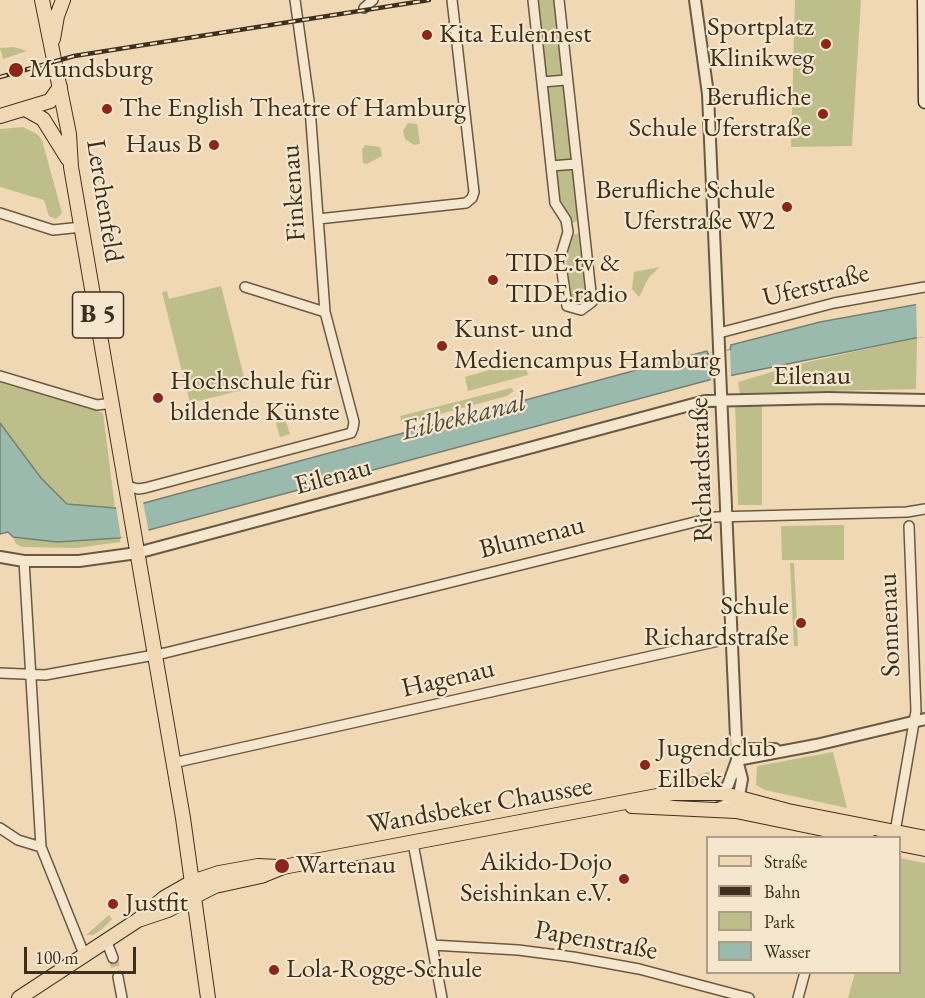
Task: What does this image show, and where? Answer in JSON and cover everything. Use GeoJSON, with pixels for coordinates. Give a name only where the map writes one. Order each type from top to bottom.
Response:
{"type":"FeatureCollection","features":[{"type":"Feature","properties":{"kind":"main road","name":"Lerchenfeld"},"geometry":{"type":"LineString","coordinates":[[42,0],[47,28],[53,44],[69,134],[71,166],[138,553]]}},
{"type":"Feature","properties":{"kind":"main road"},"geometry":{"type":"LineString","coordinates":[[53,44],[57,16],[63,0]]}},
{"type":"Feature","properties":{"kind":"main road"},"geometry":{"type":"LineString","coordinates":[[924,0],[925,102]]}},
{"type":"Feature","properties":{"kind":"main road"},"geometry":{"type":"LineString","coordinates":[[0,116],[50,101],[60,87]]}},
{"type":"Feature","properties":{"kind":"main road","name":"B 5"},"geometry":{"type":"LineString","coordinates":[[25,109],[43,119],[71,166]]}},
{"type":"Feature","properties":{"kind":"main road","name":"B 5"},"geometry":{"type":"LineString","coordinates":[[138,553],[193,889],[208,998]]}},
{"type":"Feature","properties":{"kind":"main road","name":"Wandsbeker Chaussee"},"geometry":{"type":"LineString","coordinates":[[19,998],[138,920],[164,897],[193,889],[219,873],[258,866],[283,867],[615,806],[654,795],[721,793],[889,836]]}},
{"type":"Feature","properties":{"kind":"main road","name":"Wandsbeker Chaussee"},"geometry":{"type":"LineString","coordinates":[[615,806],[714,808],[844,835]]}},
{"type":"Feature","properties":{"kind":"main road","name":"Wandsbeker Chaussee"},"geometry":{"type":"LineString","coordinates":[[901,838],[925,838]]}},
{"type":"Feature","properties":{"kind":"main road","name":"Wandsbeker Chaussee"},"geometry":{"type":"LineString","coordinates":[[901,840],[925,849]]}},
{"type":"Feature","properties":{"kind":"street","name":"Finkenau"},"geometry":{"type":"LineString","coordinates":[[127,486],[145,488],[351,433],[354,422],[326,312],[310,108],[295,0]]}},
{"type":"Feature","properties":{"kind":"street"},"geometry":{"type":"LineString","coordinates":[[364,8],[373,0]]}},
{"type":"Feature","properties":{"kind":"street"},"geometry":{"type":"LineString","coordinates":[[318,219],[466,203],[472,198],[474,192],[452,0]]}},
{"type":"Feature","properties":{"kind":"street"},"geometry":{"type":"LineString","coordinates":[[533,0],[555,203],[566,220],[568,232],[560,258],[567,306],[581,310],[592,302],[559,0]]}},
{"type":"Feature","properties":{"kind":"street","name":"Richardstraße"},"geometry":{"type":"LineString","coordinates":[[695,0],[708,94],[737,754],[742,779],[740,797]]}},
{"type":"Feature","properties":{"kind":"street"},"geometry":{"type":"LineString","coordinates":[[542,82],[566,80]]}},
{"type":"Feature","properties":{"kind":"street"},"geometry":{"type":"LineString","coordinates":[[551,166],[576,164]]}},
{"type":"Feature","properties":{"kind":"street"},"geometry":{"type":"LineString","coordinates":[[0,213],[53,230],[82,227]]}},
{"type":"Feature","properties":{"kind":"street"},"geometry":{"type":"LineString","coordinates":[[568,232],[584,231]]}},
{"type":"Feature","properties":{"kind":"street"},"geometry":{"type":"LineString","coordinates":[[245,287],[326,312]]}},
{"type":"Feature","properties":{"kind":"street","name":"Uferstraße"},"geometry":{"type":"LineString","coordinates":[[719,333],[834,303],[925,287]]}},
{"type":"Feature","properties":{"kind":"street"},"geometry":{"type":"LineString","coordinates":[[0,376],[97,405],[113,403]]}},
{"type":"Feature","properties":{"kind":"street","name":"Eilenau"},"geometry":{"type":"LineString","coordinates":[[0,557],[24,561],[78,561],[138,553],[693,403],[721,399],[925,400]]}},
{"type":"Feature","properties":{"kind":"street","name":"Blumenau"},"geometry":{"type":"LineString","coordinates":[[0,673],[69,672],[155,654],[726,516],[907,512],[925,509]]}},
{"type":"Feature","properties":{"kind":"street","name":"Sonnenau"},"geometry":{"type":"LineString","coordinates":[[897,836],[920,720],[909,526]]}},
{"type":"Feature","properties":{"kind":"street"},"geometry":{"type":"LineString","coordinates":[[24,561],[41,847],[84,954]]}},
{"type":"Feature","properties":{"kind":"street","name":"Hagenau"},"geometry":{"type":"LineString","coordinates":[[173,763],[732,638]]}},
{"type":"Feature","properties":{"kind":"street"},"geometry":{"type":"LineString","coordinates":[[737,754],[795,749],[920,720]]}},
{"type":"Feature","properties":{"kind":"street","name":"Richardstraße"},"geometry":{"type":"LineString","coordinates":[[721,793],[728,785],[737,754]]}},
{"type":"Feature","properties":{"kind":"street"},"geometry":{"type":"LineString","coordinates":[[714,808],[734,803],[740,797]]}},
{"type":"Feature","properties":{"kind":"street"},"geometry":{"type":"LineString","coordinates":[[0,828],[18,840],[41,847]]}},
{"type":"Feature","properties":{"kind":"street"},"geometry":{"type":"LineString","coordinates":[[414,843],[442,998]]}},
{"type":"Feature","properties":{"kind":"street"},"geometry":{"type":"LineString","coordinates":[[106,940],[113,958]]}},
{"type":"Feature","properties":{"kind":"street","name":"Papenstraße"},"geometry":{"type":"LineString","coordinates":[[432,945],[518,950],[573,957],[639,969],[749,998]]}},
{"type":"Feature","properties":{"kind":"street"},"geometry":{"type":"LineString","coordinates":[[798,998],[804,974]]}},
{"type":"Feature","properties":{"kind":"street"},"geometry":{"type":"LineString","coordinates":[[118,977],[122,998]]}},
{"type":"Feature","properties":{"kind":"green space"},"geometry":{"type":"Polygon","coordinates":[[[535,0],[555,0],[564,73],[559,76],[545,78],[535,0]]]}},
{"type":"Feature","properties":{"kind":"green space"},"geometry":{"type":"Polygon","coordinates":[[[795,0],[861,0],[852,146],[791,147],[795,0]]]}},
{"type":"Feature","properties":{"kind":"green space"},"geometry":{"type":"Polygon","coordinates":[[[14,47],[27,51],[3,59],[0,48],[14,47]]]}},
{"type":"Feature","properties":{"kind":"green space"},"geometry":{"type":"Polygon","coordinates":[[[563,83],[565,100],[567,100],[565,103],[568,135],[572,136],[571,161],[559,162],[555,157],[547,84],[563,83]]]}},
{"type":"Feature","properties":{"kind":"green space"},"geometry":{"type":"Polygon","coordinates":[[[408,123],[417,124],[420,144],[414,145],[405,139],[403,131],[408,123]]]}},
{"type":"Feature","properties":{"kind":"green space"},"geometry":{"type":"Polygon","coordinates":[[[23,127],[37,134],[42,140],[62,213],[56,219],[49,216],[44,200],[0,187],[0,129],[23,127]]]}},
{"type":"Feature","properties":{"kind":"green space"},"geometry":{"type":"Polygon","coordinates":[[[365,145],[380,147],[382,156],[367,164],[363,163],[362,150],[365,145]]]}},
{"type":"Feature","properties":{"kind":"green space"},"geometry":{"type":"Polygon","coordinates":[[[572,168],[577,185],[574,186],[580,220],[570,224],[558,204],[555,185],[556,170],[572,168]]]}},
{"type":"Feature","properties":{"kind":"green space"},"geometry":{"type":"Polygon","coordinates":[[[582,233],[584,248],[581,249],[586,297],[589,301],[568,304],[571,298],[567,261],[563,261],[572,235],[582,233]]]}},
{"type":"Feature","properties":{"kind":"green space"},"geometry":{"type":"Polygon","coordinates":[[[660,267],[649,277],[639,297],[632,289],[634,272],[660,267]]]}},
{"type":"Feature","properties":{"kind":"green space"},"geometry":{"type":"Polygon","coordinates":[[[221,286],[247,389],[190,403],[162,292],[167,291],[169,299],[221,286]]]}},
{"type":"Feature","properties":{"kind":"green space"},"geometry":{"type":"Polygon","coordinates":[[[917,338],[916,389],[740,393],[738,382],[799,364],[917,338]]]}},
{"type":"Feature","properties":{"kind":"green space"},"geometry":{"type":"Polygon","coordinates":[[[524,360],[528,375],[468,391],[465,377],[524,360]]]}},
{"type":"Feature","properties":{"kind":"green space"},"geometry":{"type":"Polygon","coordinates":[[[0,379],[103,413],[115,508],[68,504],[41,478],[0,423],[0,379]]]}},
{"type":"Feature","properties":{"kind":"green space"},"geometry":{"type":"Polygon","coordinates":[[[511,388],[514,391],[507,396],[402,424],[400,416],[511,388]]]}},
{"type":"Feature","properties":{"kind":"green space"},"geometry":{"type":"Polygon","coordinates":[[[735,401],[762,401],[762,505],[738,505],[735,401]]]}},
{"type":"Feature","properties":{"kind":"green space"},"geometry":{"type":"Polygon","coordinates":[[[279,418],[285,419],[290,434],[280,437],[276,423],[279,418]]]}},
{"type":"Feature","properties":{"kind":"green space"},"geometry":{"type":"Polygon","coordinates":[[[844,525],[844,560],[782,560],[781,526],[844,525]]]}},
{"type":"Feature","properties":{"kind":"green space"},"geometry":{"type":"Polygon","coordinates":[[[13,537],[57,542],[119,538],[121,542],[76,548],[22,547],[16,544],[13,537]]]}},
{"type":"Feature","properties":{"kind":"green space"},"geometry":{"type":"Polygon","coordinates":[[[790,563],[794,563],[798,646],[794,646],[790,563]]]}},
{"type":"Feature","properties":{"kind":"green space"},"geometry":{"type":"Polygon","coordinates":[[[833,752],[847,808],[765,790],[756,785],[757,766],[833,752]]]}},
{"type":"Feature","properties":{"kind":"green space"},"geometry":{"type":"Polygon","coordinates":[[[713,772],[709,785],[684,783],[684,780],[713,772]]]}},
{"type":"Feature","properties":{"kind":"green space"},"geometry":{"type":"Polygon","coordinates":[[[901,858],[925,863],[925,998],[848,998],[855,974],[901,974],[901,858]]]}},
{"type":"Feature","properties":{"kind":"green space"},"geometry":{"type":"Polygon","coordinates":[[[109,915],[112,919],[101,930],[93,935],[86,935],[109,915]]]}},
{"type":"Feature","properties":{"kind":"water","name":"Eilbekkanal"},"geometry":{"type":"Polygon","coordinates":[[[925,303],[925,336],[709,380],[119,538],[57,542],[13,537],[8,532],[0,534],[0,423],[41,478],[67,504],[115,508],[144,503],[707,351],[708,354],[730,350],[731,345],[820,322],[925,303]]]}},
{"type":"Feature","properties":{"kind":"pier"},"geometry":{"type":"Polygon","coordinates":[[[916,300],[925,300],[925,337],[917,338],[916,300]]]}},
{"type":"Feature","properties":{"kind":"pier"},"geometry":{"type":"Polygon","coordinates":[[[730,350],[731,378],[711,381],[709,353],[730,350]]]}},
{"type":"Feature","properties":{"kind":"pier"},"geometry":{"type":"Polygon","coordinates":[[[143,502],[149,533],[121,538],[116,507],[143,502]]]}},
{"type":"Feature","properties":{"kind":"tunnel"},"geometry":{"type":"LineString","coordinates":[[113,958],[118,977]]}},
{"type":"Feature","properties":{"kind":"railway"},"geometry":{"type":"LineString","coordinates":[[0,77],[74,56],[429,0]]}},
{"type":"Feature","properties":{"kind":"place","name":"Kita Eulennest"},"geometry":{"type":"Point","coordinates":[427,35]}},
{"type":"Feature","properties":{"kind":"place","name":"Sportplatz Klinikweg"},"geometry":{"type":"Point","coordinates":[826,44]}},
{"type":"Feature","properties":{"kind":"place","name":"Mundsburg"},"geometry":{"type":"Point","coordinates":[16,70]}},
{"type":"Feature","properties":{"kind":"place","name":"The English Theatre of Hamburg"},"geometry":{"type":"Point","coordinates":[107,109]}},
{"type":"Feature","properties":{"kind":"place","name":"Berufliche Schule Uferstraße"},"geometry":{"type":"Point","coordinates":[823,114]}},
{"type":"Feature","properties":{"kind":"place","name":"Haus B"},"geometry":{"type":"Point","coordinates":[214,145]}},
{"type":"Feature","properties":{"kind":"place","name":"Berufliche Schule Uferstraße W2"},"geometry":{"type":"Point","coordinates":[787,207]}},
{"type":"Feature","properties":{"kind":"place","name":"TIDE.tv & TIDE.radio"},"geometry":{"type":"Point","coordinates":[493,280]}},
{"type":"Feature","properties":{"kind":"place","name":"Kunst- und Mediencampus Hamburg"},"geometry":{"type":"Point","coordinates":[442,346]}},
{"type":"Feature","properties":{"kind":"place","name":"Hochschule für bildende Künste"},"geometry":{"type":"Point","coordinates":[158,398]}},
{"type":"Feature","properties":{"kind":"place","name":"Schule Richardstraße"},"geometry":{"type":"Point","coordinates":[801,623]}},
{"type":"Feature","properties":{"kind":"place","name":"Jugendclub Eilbek"},"geometry":{"type":"Point","coordinates":[645,765]}},
{"type":"Feature","properties":{"kind":"place","name":"Wartenau"},"geometry":{"type":"Point","coordinates":[282,866]}},
{"type":"Feature","properties":{"kind":"place","name":"Aikido-Dojo Seishinkan e.V."},"geometry":{"type":"Point","coordinates":[624,879]}},
{"type":"Feature","properties":{"kind":"place","name":"Justfit"},"geometry":{"type":"Point","coordinates":[113,904]}},
{"type":"Feature","properties":{"kind":"place","name":"Lola-Rogge-Schule"},"geometry":{"type":"Point","coordinates":[274,970]}}]}
